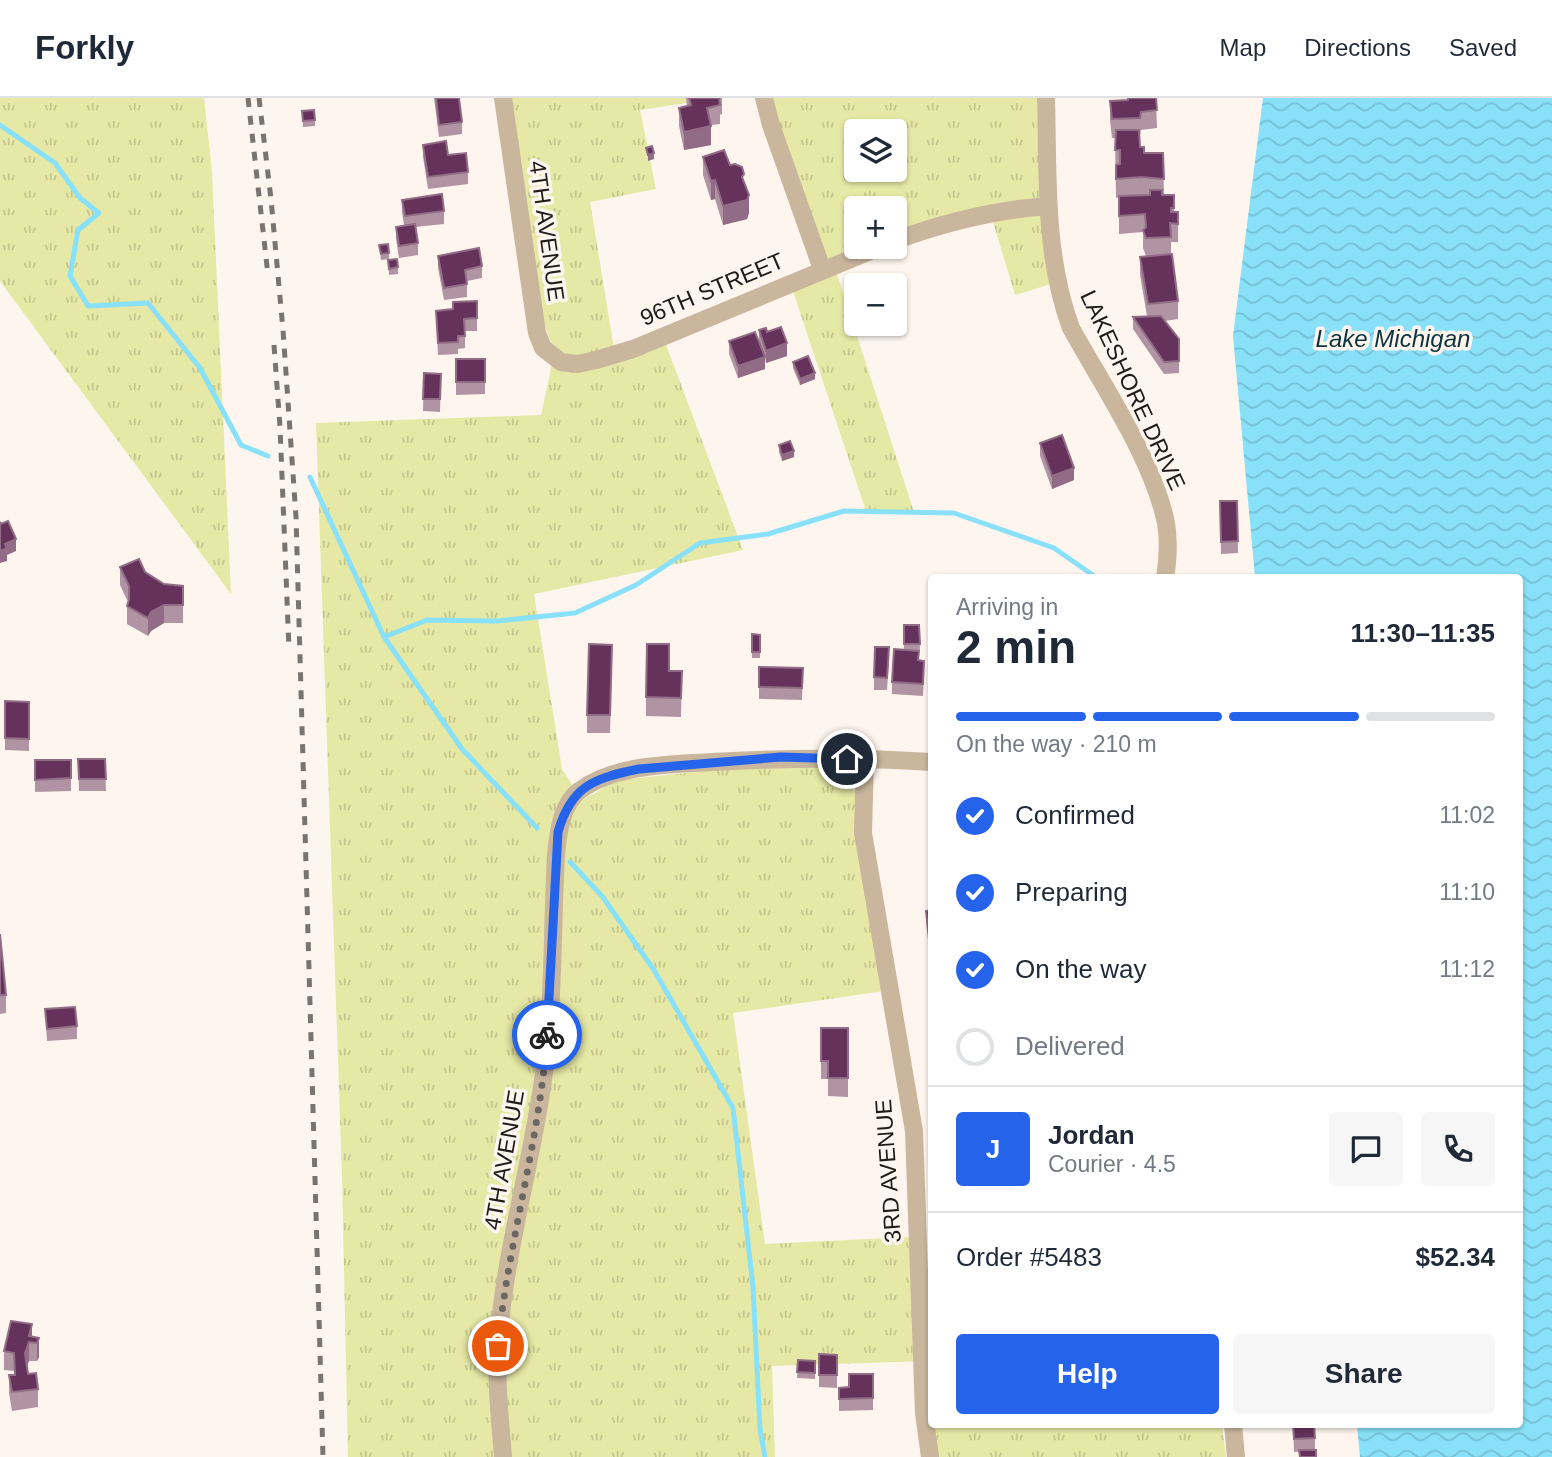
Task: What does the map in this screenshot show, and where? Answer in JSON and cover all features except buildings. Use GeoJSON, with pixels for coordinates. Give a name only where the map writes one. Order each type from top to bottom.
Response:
{"type":"FeatureCollection","features":[{"type":"Feature","properties":{"kind":"street","name":"4TH AVENUE"},"geometry":{"type":"LineString","coordinates":[[503,98],[537,333],[543,348],[561,362]]}},
{"type":"Feature","properties":{"kind":"street"},"geometry":{"type":"LineString","coordinates":[[764,98],[822,269]]}},
{"type":"Feature","properties":{"kind":"street","name":"LAKESHORE DRIVE"},"geometry":{"type":"LineString","coordinates":[[1046,98],[1048,206],[1058,285],[1067,317],[1147,468],[1157,493],[1166,524],[1168,543],[1165,574]]}},
{"type":"Feature","properties":{"kind":"street"},"geometry":{"type":"LineString","coordinates":[[907,236],[947,222],[985,213],[1048,206]]}},
{"type":"Feature","properties":{"kind":"street","name":"96TH STREET"},"geometry":{"type":"LineString","coordinates":[[561,362],[577,365],[633,349],[848,259]]}},
{"type":"Feature","properties":{"kind":"street","name":"4TH AVENUE"},"geometry":{"type":"LineString","coordinates":[[503,1457],[498,1400],[498,1346],[503,1298],[545,1069],[558,832],[562,819],[577,792],[616,774],[679,764],[781,757],[865,760]]}},
{"type":"Feature","properties":{"kind":"street"},"geometry":{"type":"LineString","coordinates":[[865,760],[928,762]]}},
{"type":"Feature","properties":{"kind":"street","name":"3RD AVENUE"},"geometry":{"type":"LineString","coordinates":[[865,760],[863,833],[914,1131],[924,1413],[930,1457]]}},
{"type":"Feature","properties":{"kind":"street"},"geometry":{"type":"LineString","coordinates":[[1233,1428],[1236,1457]]}},
{"type":"Feature","properties":{"kind":"green space"},"geometry":{"type":"Polygon","coordinates":[[[0,98],[204,98],[212,172],[231,594],[0,281],[0,98]]]}},
{"type":"Feature","properties":{"kind":"green space"},"geometry":{"type":"Polygon","coordinates":[[[511,98],[719,98],[640,110],[656,189],[590,202],[616,361],[665,342],[743,550],[534,594],[562,769],[582,800],[613,783],[627,779],[756,766],[820,765],[843,774],[855,792],[855,815],[884,991],[733,1013],[765,1244],[910,1237],[914,1302],[928,1301],[928,1361],[772,1366],[775,1457],[348,1457],[342,1176],[316,423],[541,415],[553,348],[541,316],[511,98]]]}},
{"type":"Feature","properties":{"kind":"green space"},"geometry":{"type":"Polygon","coordinates":[[[767,98],[1037,98],[1038,146],[1051,284],[1015,295],[990,212],[907,242],[907,196],[844,196],[844,259],[865,259],[836,271],[844,296],[844,336],[857,336],[914,512],[866,511],[790,282],[819,260],[767,98]]]}},
{"type":"Feature","properties":{"kind":"green space"},"geometry":{"type":"Polygon","coordinates":[[[933,1428],[1222,1428],[1226,1457],[936,1457],[933,1428]]]}},
{"type":"Feature","properties":{"kind":"water","name":"Lake Michigan"},"geometry":{"type":"Polygon","coordinates":[[[1263,98],[1552,98],[1552,1457],[1360,1457],[1357,1428],[1523,1428],[1523,574],[1255,574],[1233,336],[1263,98]]]}},
{"type":"Feature","properties":{"kind":"waterway"},"geometry":{"type":"LineString","coordinates":[[0,125],[55,163],[80,198],[99,213],[78,230],[70,276],[88,306],[148,303],[200,368],[241,445],[268,456]]}},
{"type":"Feature","properties":{"kind":"waterway"},"geometry":{"type":"LineString","coordinates":[[310,477],[384,637],[462,749],[537,828]]}},
{"type":"Feature","properties":{"kind":"waterway"},"geometry":{"type":"LineString","coordinates":[[384,637],[427,620],[497,621],[575,613],[636,585],[700,543],[768,534],[844,511],[954,513],[1054,548],[1091,574]]}},
{"type":"Feature","properties":{"kind":"waterway"},"geometry":{"type":"LineString","coordinates":[[570,862],[602,896],[654,970],[733,1108],[753,1287],[760,1429],[765,1457]]}},
{"type":"Feature","properties":{"kind":"railway"},"geometry":{"type":"LineString","coordinates":[[248,98],[268,275]]}},
{"type":"Feature","properties":{"kind":"railway"},"geometry":{"type":"LineString","coordinates":[[259,98],[283,330],[296,517],[323,1457]]}},
{"type":"Feature","properties":{"kind":"railway"},"geometry":{"type":"LineString","coordinates":[[274,345],[289,649]]}},
{"type":"Feature","properties":{"kind":"way so far"},"geometry":{"type":"LineString","coordinates":[[498,1346],[503,1298],[537,1120],[547,1035]]}},
{"type":"Feature","properties":{"kind":"route"},"geometry":{"type":"LineString","coordinates":[[547,1035],[555,855],[562,819],[577,792],[616,774],[679,764],[781,757],[847,759]]}}]}
